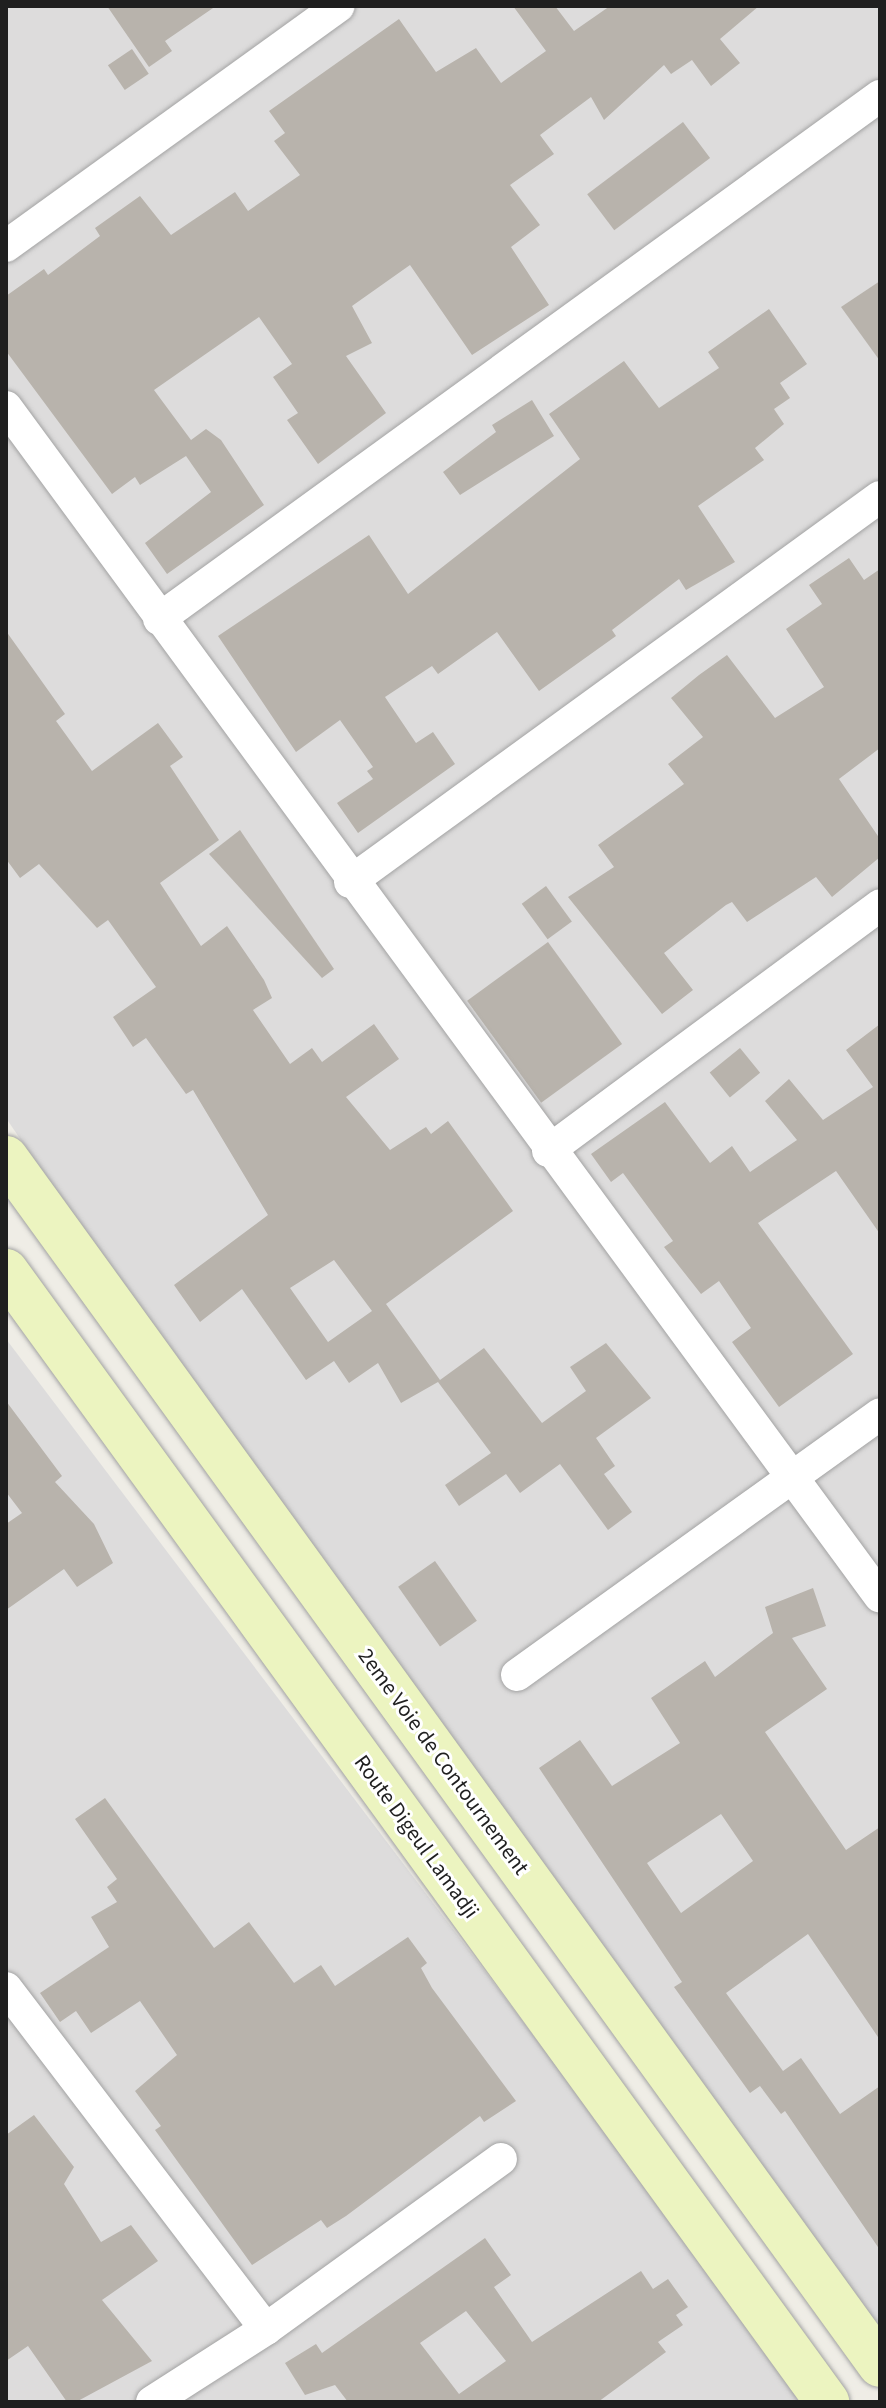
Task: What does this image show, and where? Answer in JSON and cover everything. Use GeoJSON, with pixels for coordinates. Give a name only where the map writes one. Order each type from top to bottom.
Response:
{"type":"FeatureCollection","features":[{"type":"Feature","properties":{"kind":"main road","name":"2eme Voie de Contournement"},"geometry":{"type":"LineString","coordinates":[[6,1158],[880,2365]]}},
{"type":"Feature","properties":{"kind":"main road","name":"Route Digeul Lamadji"},"geometry":{"type":"LineString","coordinates":[[6,1271],[827,2402]]}},
{"type":"Feature","properties":{"kind":"street"},"geometry":{"type":"LineString","coordinates":[[6,246],[339,6]]}},
{"type":"Feature","properties":{"kind":"street"},"geometry":{"type":"LineString","coordinates":[[159,619],[880,96]]}},
{"type":"Feature","properties":{"kind":"street"},"geometry":{"type":"LineString","coordinates":[[6,407],[350,882],[789,1479],[880,1597]]}},
{"type":"Feature","properties":{"kind":"street"},"geometry":{"type":"LineString","coordinates":[[350,882],[880,497]]}},
{"type":"Feature","properties":{"kind":"street"},"geometry":{"type":"LineString","coordinates":[[548,1151],[880,905]]}},
{"type":"Feature","properties":{"kind":"street"},"geometry":{"type":"LineString","coordinates":[[517,1675],[880,1414]]}},
{"type":"Feature","properties":{"kind":"street"},"geometry":{"type":"LineString","coordinates":[[6,1988],[266,2329]]}},
{"type":"Feature","properties":{"kind":"street"},"geometry":{"type":"LineString","coordinates":[[152,2402],[266,2329],[501,2159]]}},
{"type":"Feature","properties":{"kind":"shaded area"},"geometry":{"type":"Polygon","coordinates":[[[6,6],[880,6],[880,2383],[640,2055],[6,1118],[6,6]]]}},
{"type":"Feature","properties":{"kind":"shaded area"},"geometry":{"type":"Polygon","coordinates":[[[6,1339],[811,2402],[6,2402],[6,1339]]]}},
{"type":"Feature","properties":{"kind":"building"},"geometry":{"type":"Polygon","coordinates":[[[107,6],[216,6],[165,41],[172,51],[149,67],[107,6]]]}},
{"type":"Feature","properties":{"kind":"building"},"geometry":{"type":"Polygon","coordinates":[[[513,6],[555,6],[574,31],[610,6],[759,6],[720,39],[740,63],[711,86],[692,60],[671,74],[664,65],[604,120],[591,97],[540,135],[554,154],[510,185],[540,225],[511,247],[549,305],[472,355],[410,265],[352,306],[372,343],[346,356],[386,413],[318,464],[287,420],[298,413],[273,377],[292,364],[259,317],[154,390],[191,440],[206,429],[221,440],[264,505],[167,574],[145,543],[211,492],[186,456],[140,485],[135,477],[112,494],[6,351],[6,296],[44,269],[48,275],[100,236],[95,228],[140,196],[171,235],[235,192],[248,211],[300,175],[274,141],[285,133],[269,111],[399,19],[436,72],[476,48],[501,83],[546,51],[513,6]]]}},
{"type":"Feature","properties":{"kind":"building"},"geometry":{"type":"Polygon","coordinates":[[[132,49],[149,74],[125,90],[108,65],[132,49]]]}},
{"type":"Feature","properties":{"kind":"building"},"geometry":{"type":"Polygon","coordinates":[[[683,122],[710,158],[614,230],[587,194],[683,122]]]}},
{"type":"Feature","properties":{"kind":"building"},"geometry":{"type":"Polygon","coordinates":[[[880,281],[880,361],[841,307],[880,281]]]}},
{"type":"Feature","properties":{"kind":"building"},"geometry":{"type":"Polygon","coordinates":[[[769,309],[807,364],[780,383],[790,398],[774,409],[784,424],[755,448],[764,460],[698,506],[735,562],[686,590],[679,579],[612,630],[616,636],[539,691],[497,632],[438,674],[432,666],[385,697],[416,743],[433,732],[455,764],[358,833],[337,803],[373,779],[367,771],[373,767],[340,720],[296,752],[218,636],[369,535],[408,594],[580,459],[549,414],[624,361],[659,408],[719,368],[708,352],[769,309]]]}},
{"type":"Feature","properties":{"kind":"building"},"geometry":{"type":"Polygon","coordinates":[[[532,400],[554,436],[460,495],[443,472],[496,432],[492,425],[532,400]]]}},
{"type":"Feature","properties":{"kind":"building"},"geometry":{"type":"Polygon","coordinates":[[[849,558],[864,580],[880,569],[880,748],[839,779],[880,839],[880,857],[832,897],[816,877],[747,922],[732,902],[726,905],[664,953],[693,990],[662,1014],[568,897],[614,867],[598,845],[684,784],[668,764],[703,737],[671,698],[699,675],[727,655],[775,718],[824,687],[786,629],[822,604],[809,585],[849,558]]]}},
{"type":"Feature","properties":{"kind":"building"},"geometry":{"type":"Polygon","coordinates":[[[6,631],[65,714],[56,721],[92,771],[158,723],[183,757],[170,766],[219,840],[160,883],[201,946],[227,926],[264,980],[272,998],[253,1010],[290,1064],[312,1048],[322,1062],[374,1024],[399,1059],[346,1097],[390,1150],[426,1127],[431,1134],[448,1121],[513,1211],[386,1304],[440,1380],[484,1348],[542,1423],[586,1391],[570,1367],[606,1343],[651,1398],[596,1438],[615,1466],[604,1474],[632,1512],[608,1530],[560,1464],[520,1493],[506,1474],[459,1506],[445,1485],[491,1453],[438,1382],[401,1403],[378,1363],[349,1383],[334,1361],[306,1380],[242,1289],[200,1322],[174,1285],[268,1215],[193,1090],[186,1094],[146,1038],[133,1047],[113,1017],[156,987],[108,920],[97,928],[39,864],[20,878],[6,859],[6,631]],[[334,1260],[290,1288],[328,1342],[372,1311],[334,1260]]]}},
{"type":"Feature","properties":{"kind":"building"},"geometry":{"type":"Polygon","coordinates":[[[240,830],[334,969],[322,978],[209,854],[240,830]]]}},
{"type":"Feature","properties":{"kind":"building"},"geometry":{"type":"Polygon","coordinates":[[[546,886],[572,922],[548,939],[522,904],[546,886]]]}},
{"type":"Feature","properties":{"kind":"building"},"geometry":{"type":"Polygon","coordinates":[[[548,942],[622,1044],[541,1103],[467,1001],[548,942]]]}},
{"type":"Feature","properties":{"kind":"building"},"geometry":{"type":"Polygon","coordinates":[[[880,1024],[880,1234],[836,1171],[758,1223],[853,1354],[779,1407],[732,1342],[751,1328],[719,1281],[701,1294],[664,1247],[673,1241],[623,1173],[611,1182],[591,1154],[665,1102],[710,1163],[732,1146],[750,1172],[797,1140],[765,1101],[789,1079],[823,1120],[873,1087],[846,1050],[880,1024]]]}},
{"type":"Feature","properties":{"kind":"building"},"geometry":{"type":"Polygon","coordinates":[[[740,1048],[760,1073],[730,1097],[710,1073],[740,1048]]]}},
{"type":"Feature","properties":{"kind":"building"},"geometry":{"type":"Polygon","coordinates":[[[6,1401],[62,1476],[55,1482],[94,1524],[113,1563],[77,1587],[64,1569],[6,1610],[6,1524],[22,1513],[6,1492],[6,1401]]]}},
{"type":"Feature","properties":{"kind":"building"},"geometry":{"type":"Polygon","coordinates":[[[435,1561],[477,1621],[440,1647],[398,1587],[435,1561]]]}},
{"type":"Feature","properties":{"kind":"building"},"geometry":{"type":"Polygon","coordinates":[[[813,1588],[826,1626],[792,1638],[827,1689],[765,1732],[846,1850],[880,1827],[880,2040],[808,1934],[726,1993],[783,2071],[801,2058],[840,2114],[880,2086],[880,2250],[785,2111],[781,2114],[760,2086],[750,2093],[674,1987],[682,1982],[539,1768],[580,1740],[612,1786],[680,1743],[651,1698],[705,1661],[715,1677],[773,1633],[765,1607],[813,1588]],[[721,1814],[647,1863],[681,1913],[753,1861],[721,1814]]]}},
{"type":"Feature","properties":{"kind":"building"},"geometry":{"type":"Polygon","coordinates":[[[105,1798],[214,1948],[249,1922],[294,1983],[321,1965],[335,1986],[408,1937],[427,1963],[421,1968],[432,1988],[516,2101],[484,2122],[480,2116],[327,2228],[321,2220],[252,2265],[155,2130],[161,2126],[135,2091],[177,2055],[140,2001],[91,2033],[76,2011],[60,2022],[40,1993],[109,1947],[91,1917],[117,1902],[107,1887],[117,1879],[75,1819],[105,1798]]]}},
{"type":"Feature","properties":{"kind":"building"},"geometry":{"type":"Polygon","coordinates":[[[34,2115],[74,2167],[64,2184],[101,2242],[131,2225],[158,2261],[102,2300],[152,2361],[76,2402],[67,2402],[28,2346],[6,2361],[6,2135],[34,2115]]]}},
{"type":"Feature","properties":{"kind":"building"},"geometry":{"type":"Polygon","coordinates":[[[485,2238],[511,2275],[494,2287],[532,2342],[641,2271],[653,2289],[668,2279],[688,2307],[676,2315],[683,2325],[658,2342],[666,2352],[598,2402],[348,2402],[335,2385],[305,2395],[285,2363],[316,2344],[322,2353],[485,2238]],[[466,2311],[420,2343],[459,2394],[506,2361],[466,2311]]]}}]}
